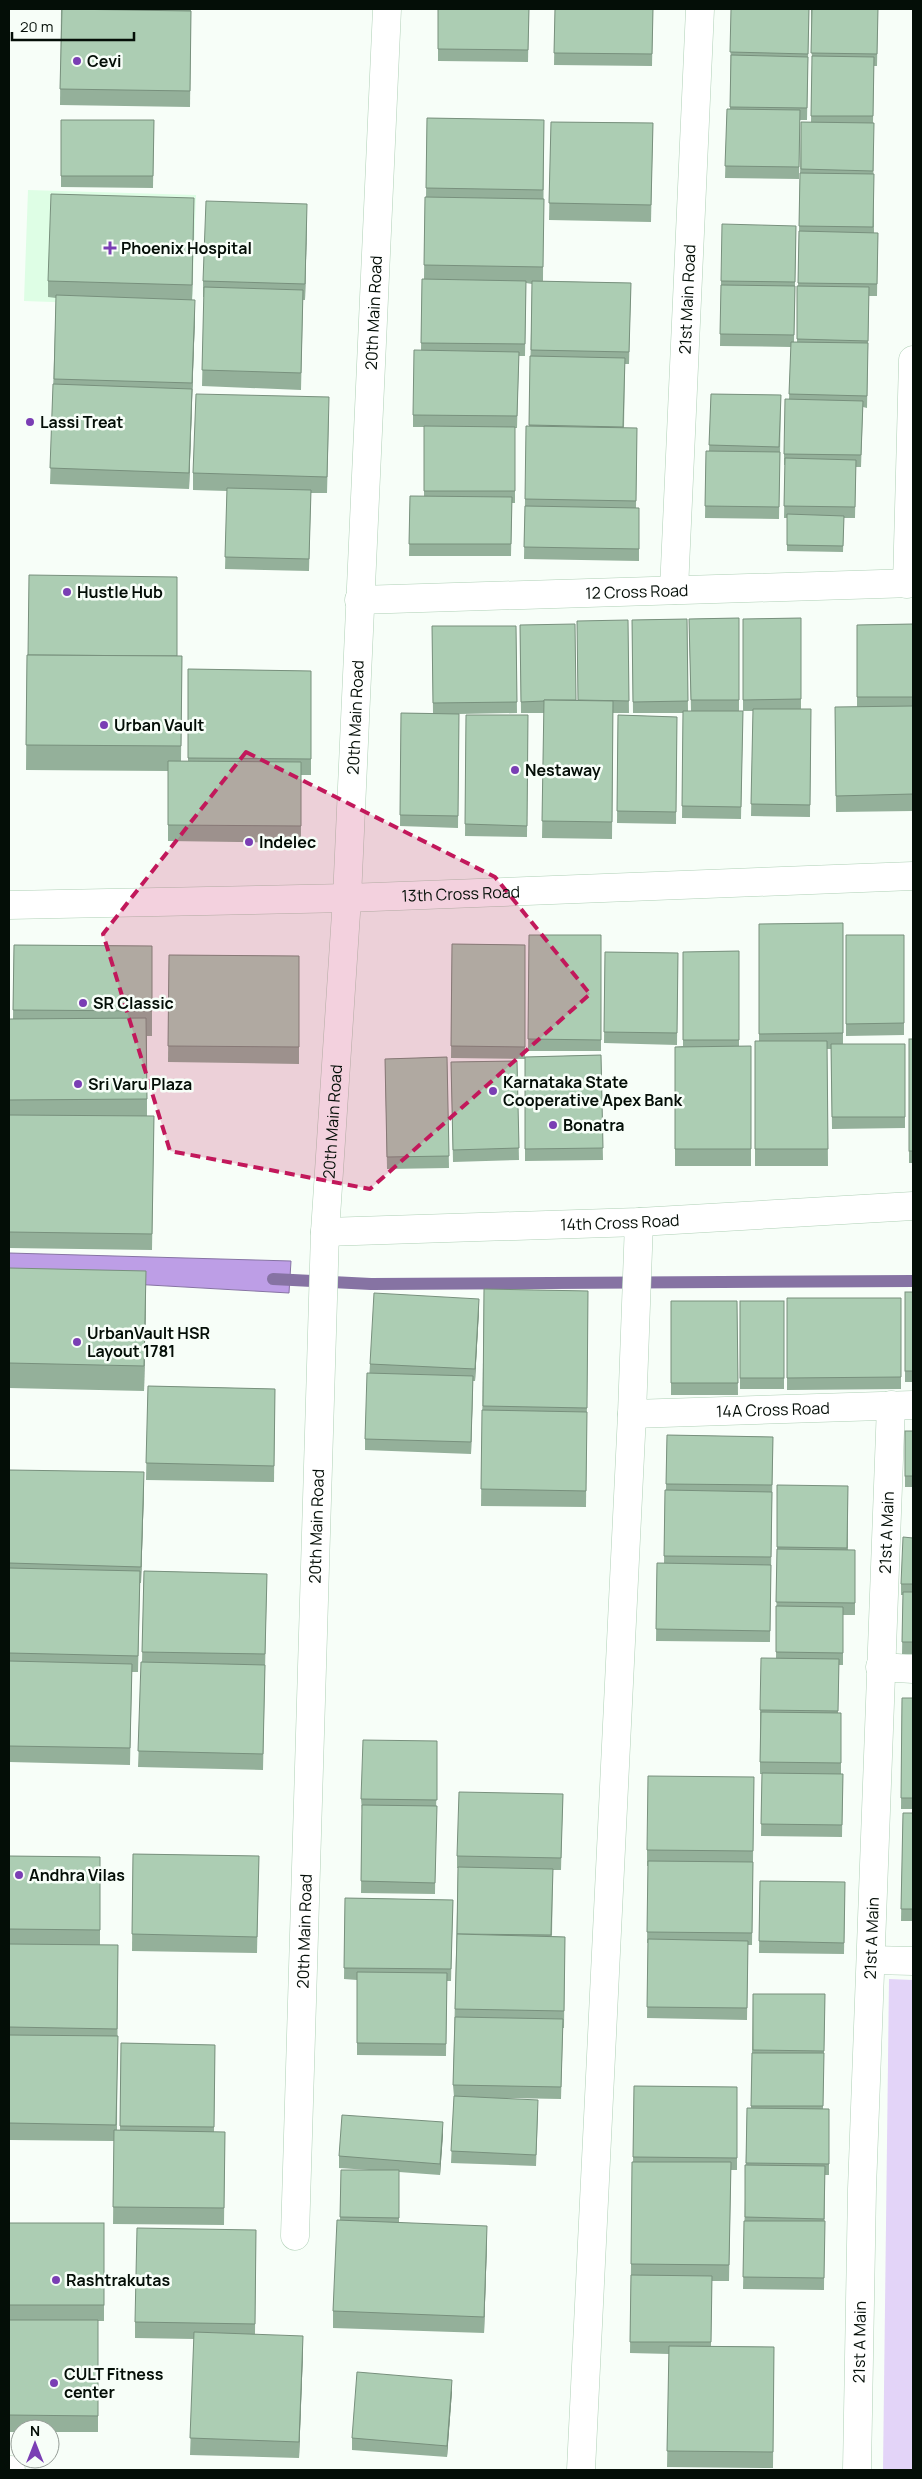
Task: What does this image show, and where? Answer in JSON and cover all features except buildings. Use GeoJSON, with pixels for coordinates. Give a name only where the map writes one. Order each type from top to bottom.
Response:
{"type":"FeatureCollection","features":[{"type":"Feature","properties":{"kind":"street","name":"20th Main Road"},"geometry":{"type":"LineString","coordinates":[[295,2236],[325,1232],[346,898],[358,600],[388,9]]}},
{"type":"Feature","properties":{"kind":"street","name":"21st Main Road"},"geometry":{"type":"LineString","coordinates":[[674,590],[700,9]]}},
{"type":"Feature","properties":{"kind":"street"},"geometry":{"type":"LineString","coordinates":[[910,584],[913,360]]}},
{"type":"Feature","properties":{"kind":"street","name":"12 Cross Road"},"geometry":{"type":"LineString","coordinates":[[358,600],[910,584]]}},
{"type":"Feature","properties":{"kind":"street","name":"13th Cross Road"},"geometry":{"type":"LineString","coordinates":[[9,906],[346,898],[913,876]]}},
{"type":"Feature","properties":{"kind":"street","name":"14th Cross Road"},"geometry":{"type":"LineString","coordinates":[[325,1232],[639,1222],[913,1206]]}},
{"type":"Feature","properties":{"kind":"street"},"geometry":{"type":"LineString","coordinates":[[581,2470],[632,1414],[639,1222]]}},
{"type":"Feature","properties":{"kind":"street","name":"14A Cross Road"},"geometry":{"type":"LineString","coordinates":[[632,1414],[902,1405]]}},
{"type":"Feature","properties":{"kind":"street","name":"21st A Main"},"geometry":{"type":"LineString","coordinates":[[857,2470],[862,2179],[872,1960],[880,1667],[902,1405]]}},
{"type":"Feature","properties":{"kind":"street"},"geometry":{"type":"LineString","coordinates":[[880,1667],[913,1669]]}},
{"type":"Feature","properties":{"kind":"street"},"geometry":{"type":"LineString","coordinates":[[872,1960],[913,1962]]}},
{"type":"Feature","properties":{"kind":"highlighted area"},"geometry":{"type":"Polygon","coordinates":[[[246,752],[495,877],[590,994],[370,1189],[170,1151],[103,934],[246,752]]]}},
{"type":"Feature","properties":{"kind":"shaded area","name":"Phoenix Hospital"},"geometry":{"type":"Polygon","coordinates":[[[28,190],[196,195],[192,307],[24,301],[28,190]]]}},
{"type":"Feature","properties":{"kind":"shaded area"},"geometry":{"type":"Polygon","coordinates":[[[9,1253],[291,1261],[289,1293],[9,1277],[9,1253]]]}},
{"type":"Feature","properties":{"kind":"shaded area"},"geometry":{"type":"Polygon","coordinates":[[[889,1979],[913,1980],[913,2470],[883,2470],[889,1979]]]}},
{"type":"Feature","properties":{"kind":"waterway"},"geometry":{"type":"LineString","coordinates":[[273,1279],[371,1284],[913,1281]]}},
{"type":"Feature","properties":{"kind":"place","name":"Cevi"},"geometry":{"type":"Point","coordinates":[77,61]}},
{"type":"Feature","properties":{"kind":"place","name":"Phoenix Hospital"},"geometry":{"type":"Point","coordinates":[110,248]}},
{"type":"Feature","properties":{"kind":"place","name":"Lassi Treat"},"geometry":{"type":"Point","coordinates":[30,422]}},
{"type":"Feature","properties":{"kind":"place","name":"Hustle Hub"},"geometry":{"type":"Point","coordinates":[67,592]}},
{"type":"Feature","properties":{"kind":"place","name":"Urban Vault"},"geometry":{"type":"Point","coordinates":[104,725]}},
{"type":"Feature","properties":{"kind":"place","name":"Nestaway"},"geometry":{"type":"Point","coordinates":[515,770]}},
{"type":"Feature","properties":{"kind":"place","name":"Indelec"},"geometry":{"type":"Point","coordinates":[249,842]}},
{"type":"Feature","properties":{"kind":"place","name":"SR Classic"},"geometry":{"type":"Point","coordinates":[83,1003]}},
{"type":"Feature","properties":{"kind":"place","name":"Sri Varu Plaza"},"geometry":{"type":"Point","coordinates":[78,1084]}},
{"type":"Feature","properties":{"kind":"place","name":"Karnataka State Cooperative Apex Bank"},"geometry":{"type":"Point","coordinates":[493,1091]}},
{"type":"Feature","properties":{"kind":"place","name":"Bonatra"},"geometry":{"type":"Point","coordinates":[553,1125]}},
{"type":"Feature","properties":{"kind":"place","name":"UrbanVault HSR Layout 1781"},"geometry":{"type":"Point","coordinates":[77,1342]}},
{"type":"Feature","properties":{"kind":"place","name":"Andhra Vilas"},"geometry":{"type":"Point","coordinates":[19,1875]}},
{"type":"Feature","properties":{"kind":"place","name":"Rashtrakutas"},"geometry":{"type":"Point","coordinates":[56,2280]}},
{"type":"Feature","properties":{"kind":"place","name":"CULT Fitness center"},"geometry":{"type":"Point","coordinates":[54,2383]}}]}
